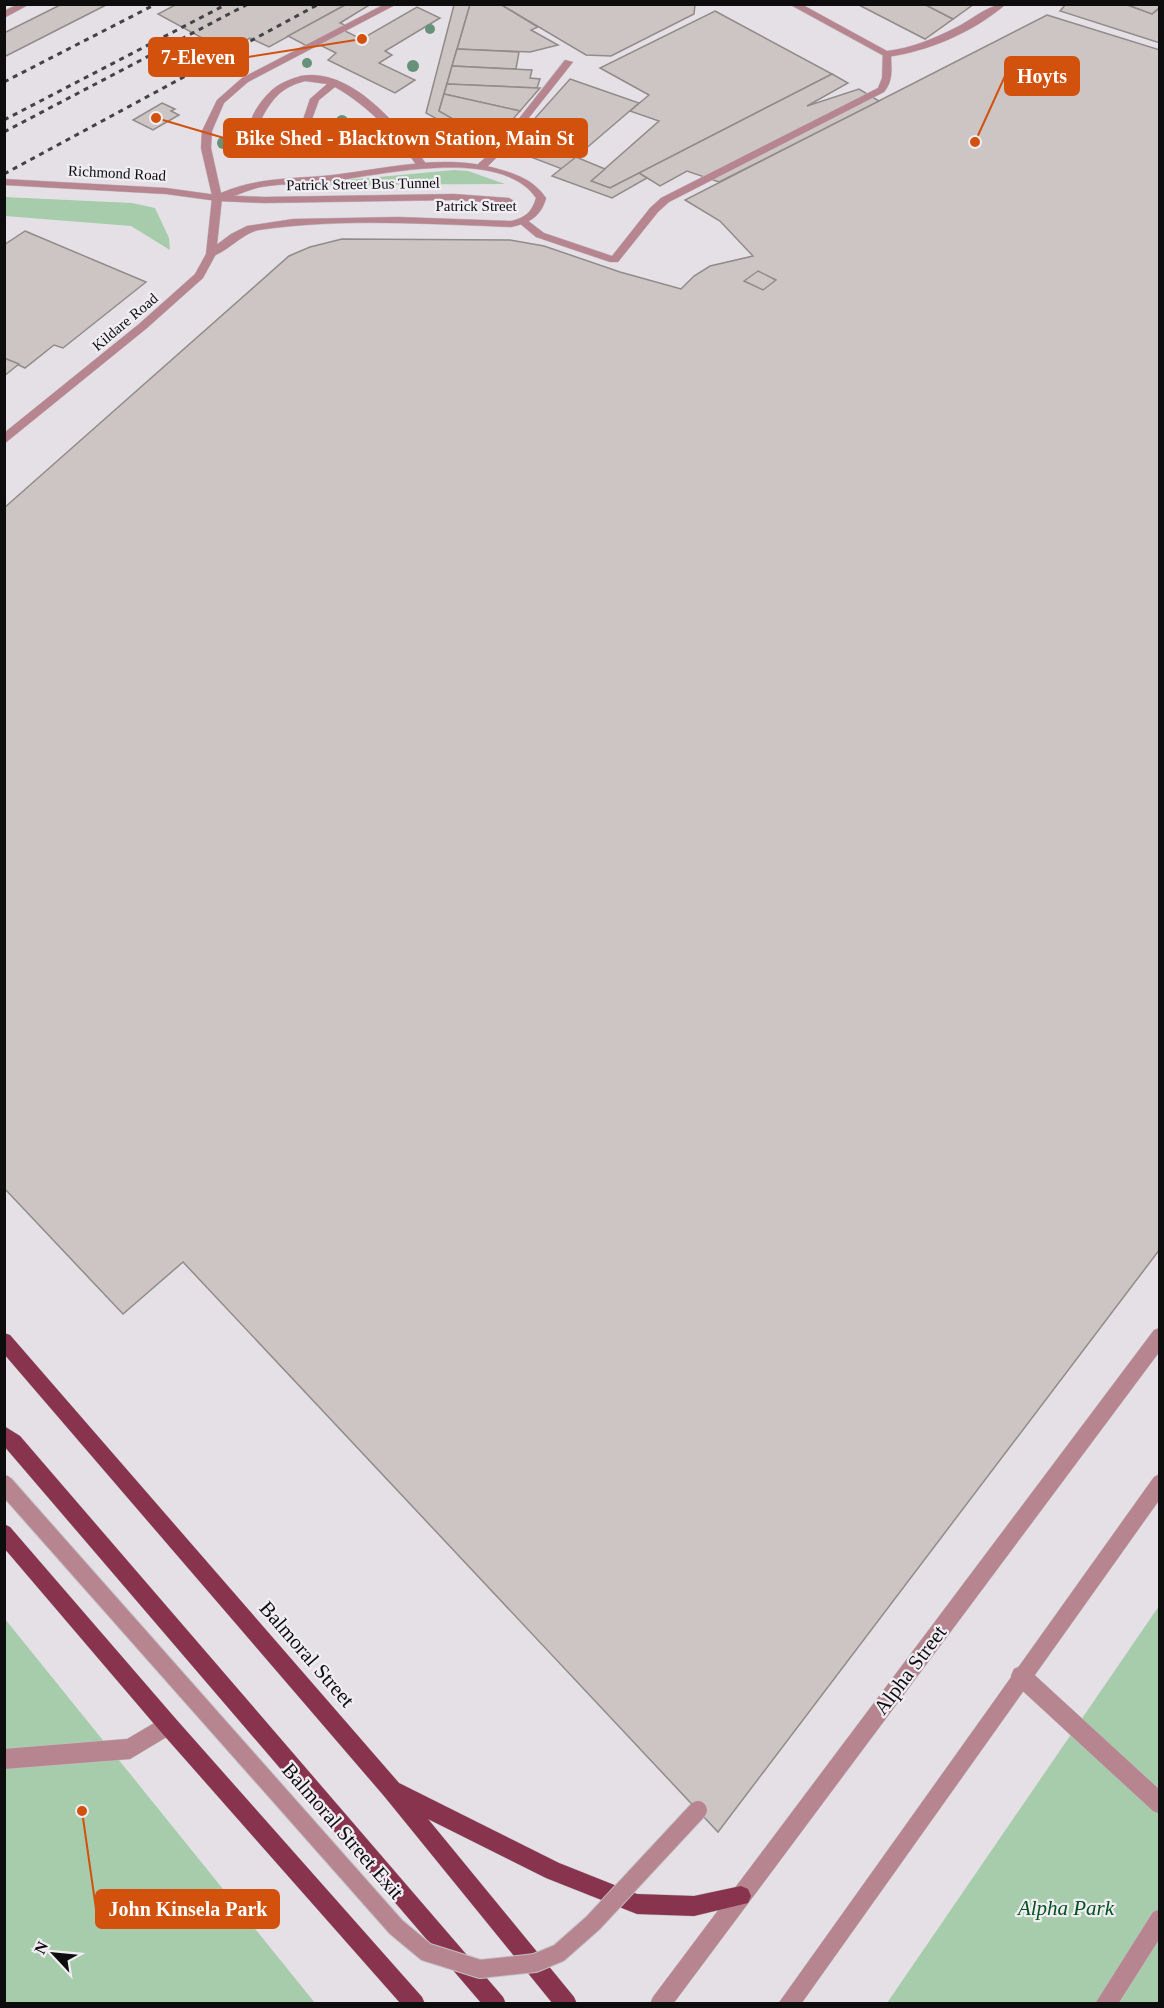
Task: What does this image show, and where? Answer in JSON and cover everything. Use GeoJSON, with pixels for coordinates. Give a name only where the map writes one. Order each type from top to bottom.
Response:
{"type":"FeatureCollection","features":[{"type":"Feature","properties":{"kind":"main road","name":"Balmoral Street"},"geometry":{"type":"LineString","coordinates":[[4,1341],[391,1789],[567,2004]]}},
{"type":"Feature","properties":{"kind":"main road"},"geometry":{"type":"LineString","coordinates":[[4,1435],[14,1442],[496,2004]]}},
{"type":"Feature","properties":{"kind":"main road"},"geometry":{"type":"LineString","coordinates":[[4,1533],[168,1725],[415,2004]]}},
{"type":"Feature","properties":{"kind":"main road"},"geometry":{"type":"LineString","coordinates":[[391,1789],[553,1871],[636,1904],[694,1906],[741,1896]]}},
{"type":"Feature","properties":{"kind":"street"},"geometry":{"type":"LineString","coordinates":[[4,15],[26,4]]}},
{"type":"Feature","properties":{"kind":"street","name":"Kildare Road"},"geometry":{"type":"LineString","coordinates":[[4,440],[176,298],[199,276],[212,254],[217,198],[206,148],[207,131],[220,102],[246,80],[393,4]]}},
{"type":"Feature","properties":{"kind":"street"},"geometry":{"type":"LineString","coordinates":[[792,4],[886,54],[902,53],[922,47],[1002,4]]}},
{"type":"Feature","properties":{"kind":"street"},"geometry":{"type":"LineString","coordinates":[[523,222],[540,235],[614,260],[654,210],[665,200],[881,90],[887,80],[886,54]]}},
{"type":"Feature","properties":{"kind":"street"},"geometry":{"type":"LineString","coordinates":[[482,166],[498,151],[568,62]]}},
{"type":"Feature","properties":{"kind":"street"},"geometry":{"type":"LineString","coordinates":[[334,83],[315,99],[303,140],[299,144],[280,152],[267,150],[257,145],[254,137],[257,113],[273,93],[284,85],[303,78],[314,78],[334,83],[361,99],[404,138],[422,165]]}},
{"type":"Feature","properties":{"kind":"street","name":"Patrick Street"},"geometry":{"type":"LineString","coordinates":[[212,254],[234,236],[251,228],[293,222],[387,220],[512,224],[523,222],[534,215],[542,198],[537,191],[523,181],[482,166],[454,163],[422,165],[332,178],[262,183],[237,189],[217,198]]}},
{"type":"Feature","properties":{"kind":"street","name":"Richmond Road"},"geometry":{"type":"LineString","coordinates":[[10,182],[176,192],[217,198]]}},
{"type":"Feature","properties":{"kind":"street","name":"Patrick Street Bus Tunnel"},"geometry":{"type":"LineString","coordinates":[[217,198],[264,200],[454,197],[509,201]]}},
{"type":"Feature","properties":{"kind":"street","name":"Alpha Street"},"geometry":{"type":"LineString","coordinates":[[660,2004],[1160,1335]]}},
{"type":"Feature","properties":{"kind":"street"},"geometry":{"type":"LineString","coordinates":[[788,2004],[1160,1483]]}},
{"type":"Feature","properties":{"kind":"street","name":"Balmoral Street Exit"},"geometry":{"type":"LineString","coordinates":[[4,1484],[396,1927],[426,1952],[480,1969],[535,1963],[559,1953],[593,1923],[698,1810]]}},
{"type":"Feature","properties":{"kind":"street"},"geometry":{"type":"LineString","coordinates":[[1021,1676],[1160,1804]]}},
{"type":"Feature","properties":{"kind":"street"},"geometry":{"type":"LineString","coordinates":[[4,1759],[130,1749],[168,1725]]}},
{"type":"Feature","properties":{"kind":"street"},"geometry":{"type":"LineString","coordinates":[[1105,2004],[1160,1919]]}},
{"type":"Feature","properties":{"kind":"green space"},"geometry":{"type":"Polygon","coordinates":[[[454,170],[468,171],[505,184],[293,185],[454,170]]]}},
{"type":"Feature","properties":{"kind":"green space"},"geometry":{"type":"Polygon","coordinates":[[[4,197],[132,203],[155,208],[169,238],[170,250],[131,226],[5,216],[4,197]]]}},
{"type":"Feature","properties":{"kind":"green space","name":"Alpha Park"},"geometry":{"type":"Polygon","coordinates":[[[1159,1606],[1159,2003],[887,2003],[1159,1606]]]}},
{"type":"Feature","properties":{"kind":"green space"},"geometry":{"type":"Polygon","coordinates":[[[5,1619],[315,2003],[5,2003],[5,1619]]]}},
{"type":"Feature","properties":{"kind":"building"},"geometry":{"type":"Polygon","coordinates":[[[62,4],[108,4],[4,57],[4,33],[62,4]]]}},
{"type":"Feature","properties":{"kind":"building"},"geometry":{"type":"Polygon","coordinates":[[[177,4],[341,4],[343,6],[269,47],[250,38],[226,51],[158,14],[177,4]]]}},
{"type":"Feature","properties":{"kind":"building"},"geometry":{"type":"Polygon","coordinates":[[[347,4],[371,4],[340,23],[347,26],[341,29],[359,38],[367,36],[417,7],[440,18],[385,51],[392,55],[379,63],[415,80],[395,93],[328,60],[336,53],[314,42],[307,46],[288,36],[347,4]]]}},
{"type":"Feature","properties":{"kind":"building"},"geometry":{"type":"Polygon","coordinates":[[[470,4],[500,4],[538,27],[531,30],[558,45],[530,52],[457,49],[470,4]]]}},
{"type":"Feature","properties":{"kind":"building"},"geometry":{"type":"Polygon","coordinates":[[[470,4],[439,111],[493,142],[485,146],[426,113],[454,5],[470,4]]]}},
{"type":"Feature","properties":{"kind":"building"},"geometry":{"type":"Polygon","coordinates":[[[500,4],[695,4],[694,14],[611,56],[586,55],[500,4]]]}},
{"type":"Feature","properties":{"kind":"building"},"geometry":{"type":"Polygon","coordinates":[[[857,4],[924,4],[953,19],[925,39],[857,4]]]}},
{"type":"Feature","properties":{"kind":"building"},"geometry":{"type":"Polygon","coordinates":[[[924,4],[974,4],[953,19],[924,4]]]}},
{"type":"Feature","properties":{"kind":"building"},"geometry":{"type":"Polygon","coordinates":[[[1066,4],[1125,4],[1152,14],[1160,8],[1160,43],[1060,11],[1066,4]]]}},
{"type":"Feature","properties":{"kind":"building"},"geometry":{"type":"Polygon","coordinates":[[[1125,4],[1160,4],[1160,7],[1152,14],[1125,4]]]}},
{"type":"Feature","properties":{"kind":"building"},"geometry":{"type":"Polygon","coordinates":[[[715,11],[832,74],[610,188],[591,181],[659,121],[630,111],[649,95],[600,68],[715,11]]]}},
{"type":"Feature","properties":{"kind":"building"},"geometry":{"type":"Polygon","coordinates":[[[1047,15],[1160,50],[1160,1249],[718,1832],[183,1262],[123,1314],[4,1188],[4,508],[289,256],[310,247],[342,239],[510,240],[544,246],[620,272],[681,289],[694,276],[710,266],[753,256],[720,221],[685,200],[1047,15]]]}},
{"type":"Feature","properties":{"kind":"building"},"geometry":{"type":"Polygon","coordinates":[[[457,49],[519,52],[516,69],[452,66],[457,49]]]}},
{"type":"Feature","properties":{"kind":"building"},"geometry":{"type":"Polygon","coordinates":[[[452,66],[532,70],[530,78],[540,79],[537,88],[447,84],[452,66]]]}},
{"type":"Feature","properties":{"kind":"building"},"geometry":{"type":"Polygon","coordinates":[[[832,74],[848,83],[807,106],[859,89],[879,101],[719,182],[687,171],[660,186],[639,173],[832,74]]]}},
{"type":"Feature","properties":{"kind":"building"},"geometry":{"type":"Polygon","coordinates":[[[570,79],[639,103],[562,169],[510,149],[511,145],[570,79]]]}},
{"type":"Feature","properties":{"kind":"building"},"geometry":{"type":"Polygon","coordinates":[[[447,84],[540,88],[520,111],[444,94],[447,84]]]}},
{"type":"Feature","properties":{"kind":"building"},"geometry":{"type":"Polygon","coordinates":[[[444,94],[520,111],[493,142],[439,111],[444,94]]]}},
{"type":"Feature","properties":{"kind":"building"},"geometry":{"type":"Polygon","coordinates":[[[162,103],[175,109],[171,111],[179,115],[153,130],[133,120],[162,103]]]}},
{"type":"Feature","properties":{"kind":"building"},"geometry":{"type":"Polygon","coordinates":[[[576,157],[605,169],[591,181],[610,188],[639,173],[647,178],[612,198],[552,176],[576,157]]]}},
{"type":"Feature","properties":{"kind":"building"},"geometry":{"type":"Polygon","coordinates":[[[25,231],[146,282],[63,348],[54,345],[25,368],[4,358],[4,245],[25,231]]]}},
{"type":"Feature","properties":{"kind":"building"},"geometry":{"type":"Polygon","coordinates":[[[758,271],[776,280],[763,290],[744,281],[758,271]]]}},
{"type":"Feature","properties":{"kind":"building"},"geometry":{"type":"Polygon","coordinates":[[[4,358],[19,364],[4,376],[4,358]]]}},
{"type":"Feature","properties":{"kind":"railway"},"geometry":{"type":"LineString","coordinates":[[4,82],[156,4]]}},
{"type":"Feature","properties":{"kind":"railway"},"geometry":{"type":"LineString","coordinates":[[4,120],[227,4]]}},
{"type":"Feature","properties":{"kind":"railway"},"geometry":{"type":"LineString","coordinates":[[4,132],[248,4]]}},
{"type":"Feature","properties":{"kind":"railway"},"geometry":{"type":"LineString","coordinates":[[4,174],[319,4]]}},
{"type":"Feature","properties":{"kind":"place","name":"7-Eleven"},"geometry":{"type":"Point","coordinates":[362,39]}},
{"type":"Feature","properties":{"kind":"place","name":"Bike Shed - Blacktown Station, Main St"},"geometry":{"type":"Point","coordinates":[156,118]}},
{"type":"Feature","properties":{"kind":"place","name":"Hoyts"},"geometry":{"type":"Point","coordinates":[975,142]}},
{"type":"Feature","properties":{"kind":"place","name":"John Kinsela Park"},"geometry":{"type":"Point","coordinates":[82,1811]}}]}
